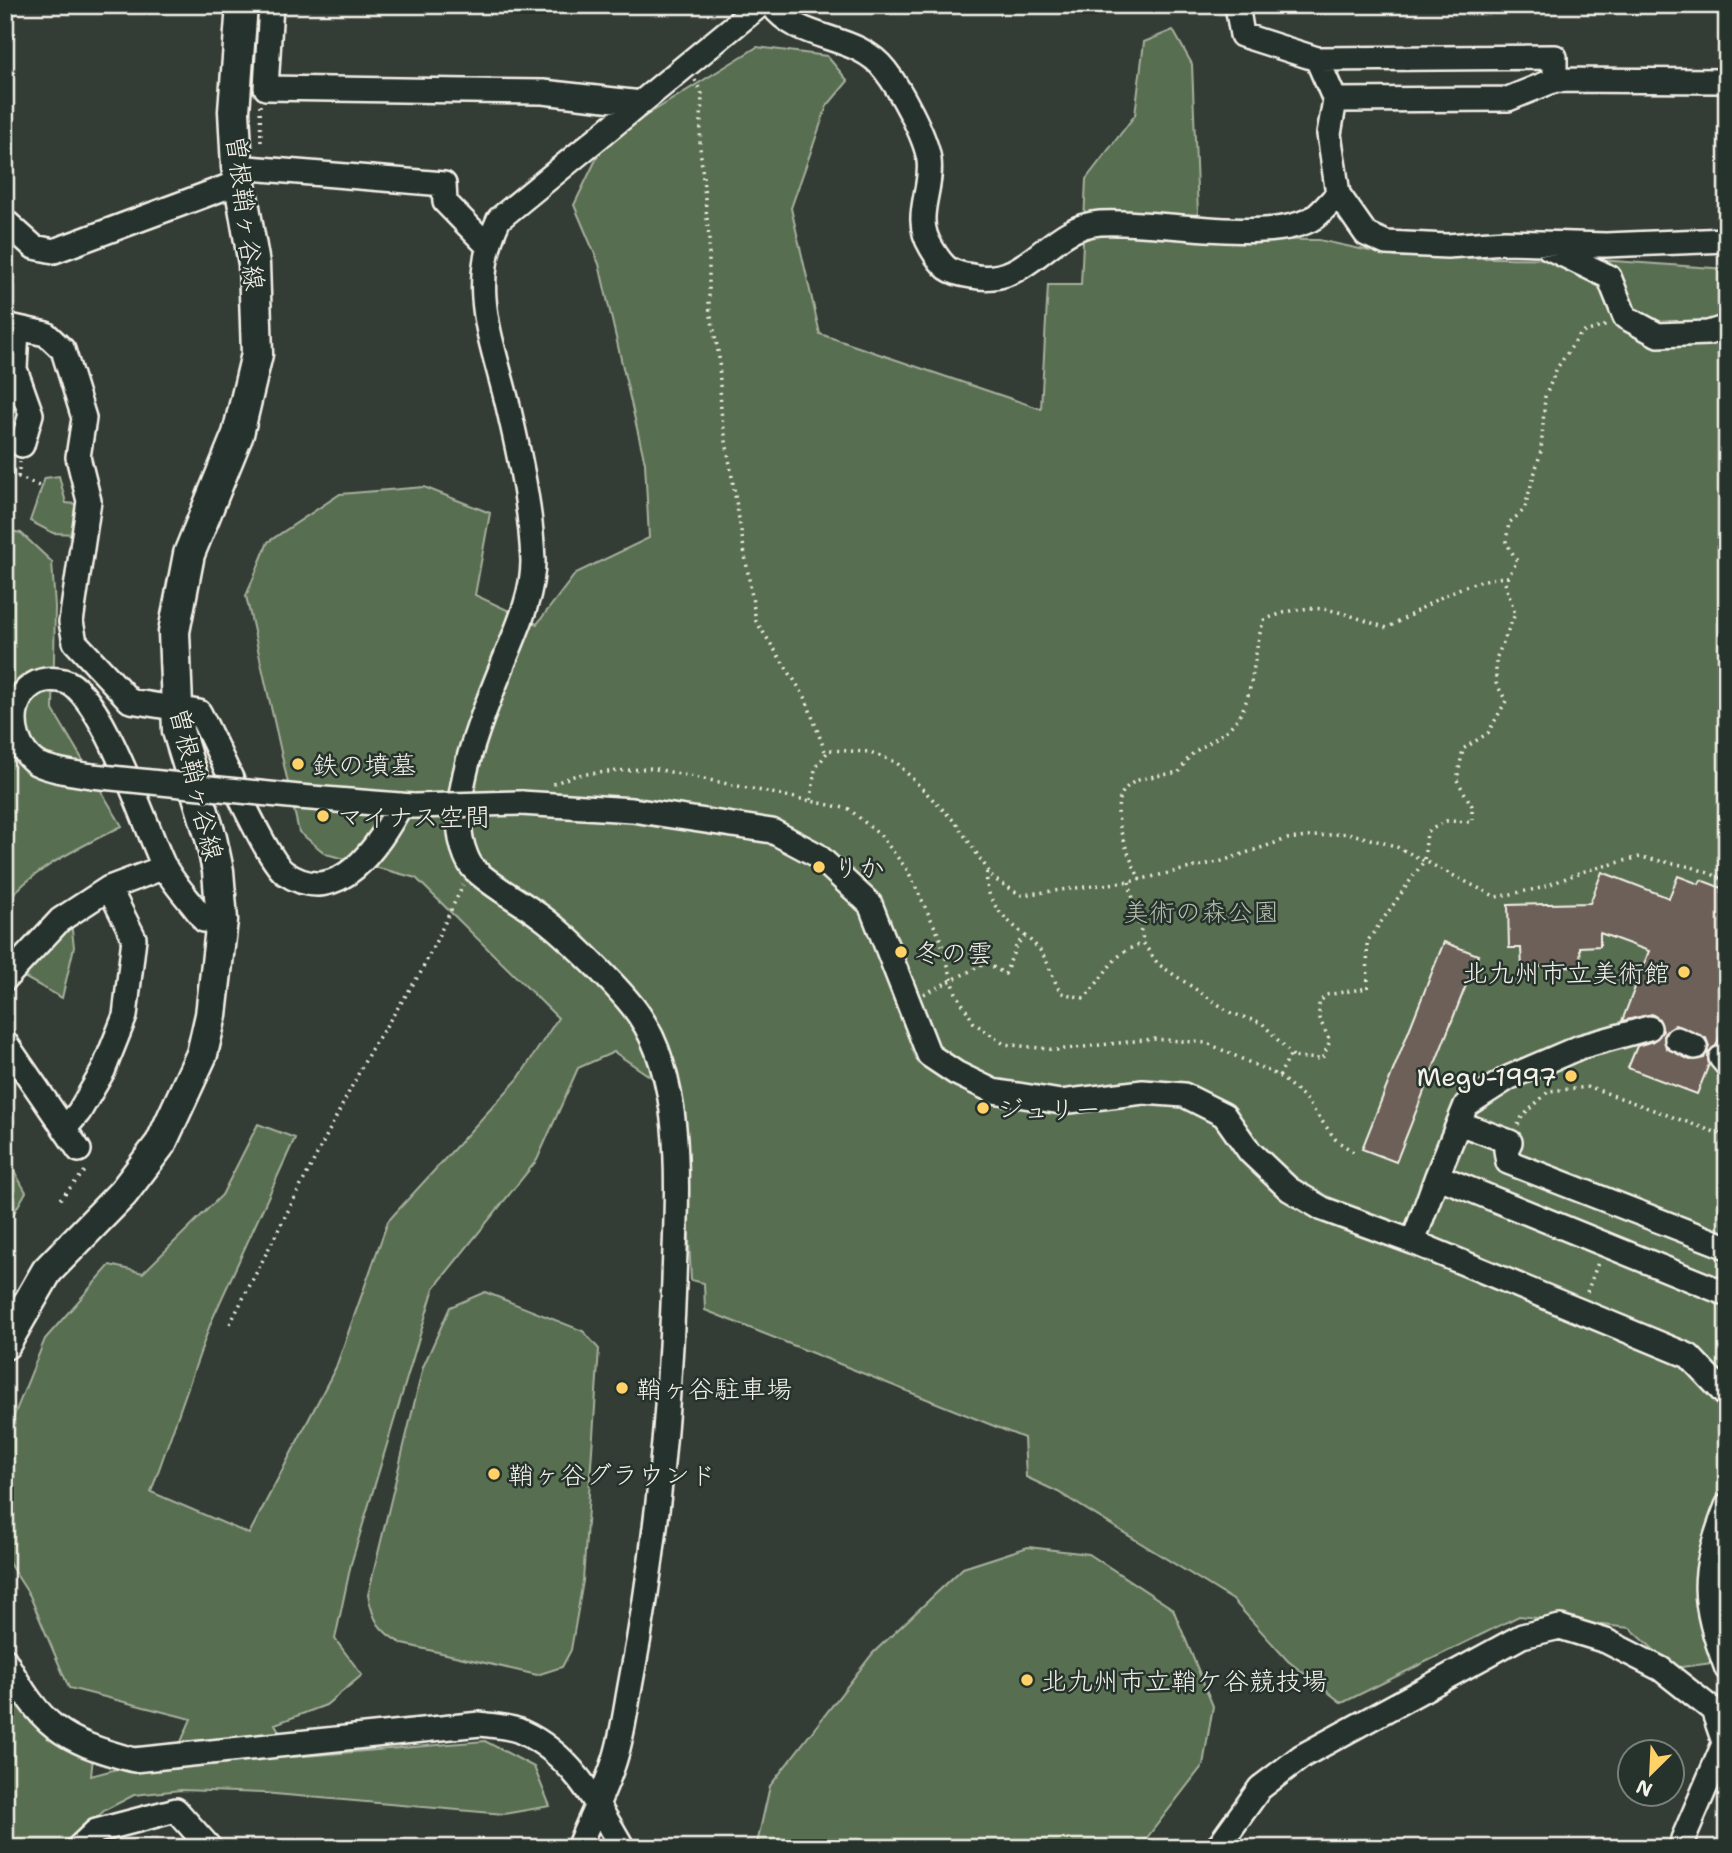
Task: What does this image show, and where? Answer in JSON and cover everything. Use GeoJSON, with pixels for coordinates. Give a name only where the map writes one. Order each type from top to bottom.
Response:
{"type":"FeatureCollection","features":[{"type":"Feature","properties":{"kind":"main road","name":"曽根鞘ヶ谷線"},"geometry":{"type":"LineString","coordinates":[[229,5],[220,100],[241,176]]}},
{"type":"Feature","properties":{"kind":"main road","name":"曽根鞘ヶ谷線"},"geometry":{"type":"LineString","coordinates":[[5,1311],[35,1262],[125,1167],[148,1135],[169,1096],[188,1049],[197,1011],[204,965],[203,871],[197,839],[164,732],[182,579],[189,554],[238,434],[257,354],[254,264],[234,111],[242,5]]}},
{"type":"Feature","properties":{"kind":"main road","name":"曽根鞘ヶ谷線"},"geometry":{"type":"LineString","coordinates":[[5,1344],[47,1271],[123,1193],[161,1143],[183,1102],[202,1054],[219,967],[222,920],[211,838],[168,706]]}},
{"type":"Feature","properties":{"kind":"street"},"geometry":{"type":"LineString","coordinates":[[271,5],[263,94],[543,92],[640,103]]}},
{"type":"Feature","properties":{"kind":"street"},"geometry":{"type":"LineString","coordinates":[[578,1848],[616,1758],[641,1630],[661,1499],[671,1366],[676,1202],[673,1128],[667,1083],[656,1049],[639,1014],[545,919],[472,868],[461,841],[459,805],[495,684],[523,615],[533,567],[529,509],[516,441],[484,319],[482,288],[487,245],[499,219],[760,5]]}},
{"type":"Feature","properties":{"kind":"street"},"geometry":{"type":"LineString","coordinates":[[772,5],[782,18],[852,45],[883,67],[929,158],[930,179],[924,195],[922,228],[939,259],[948,269],[961,274],[979,278],[1009,276],[1081,226],[1122,223],[1278,230],[1316,216],[1338,194]]}},
{"type":"Feature","properties":{"kind":"street"},"geometry":{"type":"LineString","coordinates":[[1237,5],[1241,35],[1317,59],[1555,57],[1555,80]]}},
{"type":"Feature","properties":{"kind":"street"},"geometry":{"type":"LineString","coordinates":[[1317,59],[1335,100],[1329,134],[1338,194],[1366,234],[1386,243],[1447,246],[1727,240]]}},
{"type":"Feature","properties":{"kind":"street"},"geometry":{"type":"LineString","coordinates":[[1335,100],[1508,99],[1555,80],[1727,81]]}},
{"type":"Feature","properties":{"kind":"street"},"geometry":{"type":"LineString","coordinates":[[5,221],[34,247],[54,251],[241,176],[444,184],[444,202],[487,245]]}},
{"type":"Feature","properties":{"kind":"street"},"geometry":{"type":"LineString","coordinates":[[1544,243],[1554,252],[1582,261],[1609,277],[1625,317],[1658,335],[1708,332],[1727,327]]}},
{"type":"Feature","properties":{"kind":"street"},"geometry":{"type":"LineString","coordinates":[[22,445],[31,414],[15,369],[11,326],[46,334],[63,350],[84,418],[78,457],[89,501],[71,622],[75,642],[110,683],[130,701],[199,712],[259,834],[283,872],[310,884],[340,881],[377,843],[408,805]]}},
{"type":"Feature","properties":{"kind":"street"},"geometry":{"type":"LineString","coordinates":[[204,920],[165,867],[94,707],[71,683],[50,678],[35,681],[21,691],[8,717],[12,740],[35,762],[92,776],[299,797],[408,805],[531,804],[632,810],[772,831],[817,855],[870,904],[929,1055],[993,1091],[1061,1102],[1143,1092],[1184,1095],[1224,1115],[1250,1152],[1289,1189],[1323,1209],[1413,1242],[1689,1356],[1727,1396]]}},
{"type":"Feature","properties":{"kind":"street"},"geometry":{"type":"LineString","coordinates":[[5,979],[60,920],[109,888],[165,867]]}},
{"type":"Feature","properties":{"kind":"street"},"geometry":{"type":"LineString","coordinates":[[66,1127],[79,1112],[103,1071],[125,1016],[134,938],[109,888]]}},
{"type":"Feature","properties":{"kind":"street"},"geometry":{"type":"LineString","coordinates":[[1413,1242],[1466,1105],[1508,1078],[1580,1047],[1649,1028]]}},
{"type":"Feature","properties":{"kind":"street"},"geometry":{"type":"LineString","coordinates":[[5,1042],[66,1127],[79,1150]]}},
{"type":"Feature","properties":{"kind":"street"},"geometry":{"type":"LineString","coordinates":[[1459,1123],[1510,1142],[1506,1150],[1508,1162],[1727,1247]]}},
{"type":"Feature","properties":{"kind":"street"},"geometry":{"type":"LineString","coordinates":[[1437,1176],[1727,1294]]}},
{"type":"Feature","properties":{"kind":"street"},"geometry":{"type":"LineString","coordinates":[[1727,1506],[1711,1548],[1706,1599],[1709,1621],[1727,1669]]}},
{"type":"Feature","properties":{"kind":"street"},"geometry":{"type":"LineString","coordinates":[[1217,1848],[1260,1788],[1302,1756],[1522,1636],[1560,1628],[1606,1641],[1661,1669],[1713,1710],[1726,1745],[1683,1839],[1682,1848]]}},
{"type":"Feature","properties":{"kind":"street"},"geometry":{"type":"LineString","coordinates":[[5,1660],[31,1706],[63,1734],[90,1748],[134,1760],[480,1724],[520,1730],[558,1753],[597,1802],[623,1848]]}},
{"type":"Feature","properties":{"kind":"street"},"geometry":{"type":"LineString","coordinates":[[78,1848],[96,1831],[176,1810],[210,1848]]}},
{"type":"Feature","properties":{"kind":"path"},"geometry":{"type":"LineString","coordinates":[[688,65],[702,94],[700,147],[709,239],[709,306],[719,356],[721,411],[729,469],[756,621],[805,697],[825,754]]}},
{"type":"Feature","properties":{"kind":"path"},"geometry":{"type":"LineString","coordinates":[[241,176],[263,94]]}},
{"type":"Feature","properties":{"kind":"path"},"geometry":{"type":"LineString","coordinates":[[1279,1076],[1289,1058],[1294,1056],[1322,1059],[1330,1041],[1319,1018],[1319,1003],[1326,995],[1368,988],[1367,942],[1424,861],[1427,832],[1446,821],[1472,822],[1472,806],[1457,780],[1463,749],[1488,733],[1506,701],[1496,682],[1496,659],[1515,614],[1505,583],[1517,561],[1506,542],[1509,523],[1524,510],[1541,452],[1545,397],[1557,368],[1581,333],[1606,325],[1638,324]]}},
{"type":"Feature","properties":{"kind":"path"},"geometry":{"type":"LineString","coordinates":[[5,471],[39,486]]}},
{"type":"Feature","properties":{"kind":"path"},"geometry":{"type":"LineString","coordinates":[[1140,880],[1125,846],[1117,811],[1124,790],[1136,781],[1179,772],[1193,752],[1221,736],[1240,715],[1250,679],[1256,641],[1264,620],[1293,608],[1324,608],[1387,628],[1437,596],[1488,578],[1508,577]]}},
{"type":"Feature","properties":{"kind":"path"},"geometry":{"type":"LineString","coordinates":[[811,800],[815,769],[829,750],[870,752],[896,762],[956,823],[994,878],[1021,895],[1140,880],[1222,861],[1287,839],[1348,833],[1395,846],[1496,897],[1541,888],[1581,872],[1640,857],[1692,867],[1727,880]]}},
{"type":"Feature","properties":{"kind":"path"},"geometry":{"type":"LineString","coordinates":[[531,804],[551,785],[576,775],[651,768],[849,809],[881,836],[908,871],[940,937],[956,993],[974,1023],[1004,1044],[1057,1050],[1153,1039],[1207,1043],[1279,1076],[1304,1097],[1336,1140],[1355,1153]]}},
{"type":"Feature","properties":{"kind":"path"},"geometry":{"type":"LineString","coordinates":[[230,1324],[370,1051],[421,972],[472,868]]}},
{"type":"Feature","properties":{"kind":"path"},"geometry":{"type":"LineString","coordinates":[[988,869],[986,883],[991,904],[1040,951],[1061,993],[1084,998],[1100,983],[1114,957],[1132,946],[1144,944]]}},
{"type":"Feature","properties":{"kind":"path"},"geometry":{"type":"LineString","coordinates":[[1129,882],[1144,944],[1158,964],[1231,1013],[1262,1023],[1294,1056]]}},
{"type":"Feature","properties":{"kind":"path"},"geometry":{"type":"LineString","coordinates":[[908,1002],[986,963],[1005,974],[1017,944],[1025,937]]}},
{"type":"Feature","properties":{"kind":"path"},"geometry":{"type":"LineString","coordinates":[[1510,1142],[1522,1117],[1549,1091],[1590,1087],[1720,1134],[1727,1144]]}},
{"type":"Feature","properties":{"kind":"path"},"geometry":{"type":"LineString","coordinates":[[60,1199],[89,1169],[79,1150]]}},
{"type":"Feature","properties":{"kind":"path"},"geometry":{"type":"LineString","coordinates":[[1586,1296],[1601,1254]]}},
{"type":"Feature","properties":{"kind":"green space","name":"美術の森公園"},"geometry":{"type":"Polygon","coordinates":[[[1173,30],[1192,64],[1199,239],[1319,240],[1397,257],[1585,259],[1727,269],[1727,1661],[1674,1668],[1630,1628],[1519,1616],[1342,1703],[1288,1661],[1233,1600],[1058,1492],[1026,1477],[1024,1438],[705,1310],[704,1283],[691,1280],[682,1098],[614,1052],[578,1068],[537,1160],[434,1288],[351,1564],[335,1639],[362,1675],[326,1705],[275,1724],[293,1757],[485,1741],[534,1767],[550,1806],[504,1814],[263,1793],[181,1790],[134,1795],[105,1810],[62,1848],[5,1848],[5,1680],[93,1757],[91,1776],[124,1767],[170,1767],[191,1719],[69,1688],[30,1596],[5,1557],[5,1438],[45,1339],[110,1265],[143,1273],[222,1195],[258,1124],[295,1138],[211,1322],[151,1492],[249,1534],[336,1367],[388,1221],[518,1079],[558,1018],[416,878],[326,854],[299,832],[246,596],[268,542],[340,494],[424,487],[490,513],[475,595],[537,624],[576,573],[649,538],[645,463],[599,264],[574,205],[605,141],[757,47],[827,56],[848,81],[827,106],[791,208],[820,334],[1041,409],[1048,285],[1081,285],[1086,179],[1135,115],[1144,42],[1173,30]]]}},
{"type":"Feature","properties":{"kind":"green space"},"geometry":{"type":"Polygon","coordinates":[[[59,476],[66,503],[76,504],[75,534],[53,533],[30,521],[45,478],[59,476]]]}},
{"type":"Feature","properties":{"kind":"green space"},"geometry":{"type":"Polygon","coordinates":[[[5,530],[21,533],[52,562],[55,607],[53,710],[122,826],[44,868],[5,903],[5,530]]]}},
{"type":"Feature","properties":{"kind":"green space"},"geometry":{"type":"Polygon","coordinates":[[[71,922],[74,947],[62,998],[20,975],[71,922]]]}},
{"type":"Feature","properties":{"kind":"green space"},"geometry":{"type":"Polygon","coordinates":[[[5,1155],[26,1192],[7,1225],[5,1224],[5,1155]]]}},
{"type":"Feature","properties":{"kind":"green space","name":"鞘ヶ谷グラウンド"},"geometry":{"type":"Polygon","coordinates":[[[485,1292],[583,1331],[599,1349],[583,1581],[571,1650],[562,1667],[537,1675],[403,1644],[388,1635],[378,1624],[368,1595],[423,1367],[450,1307],[485,1292]]]}},
{"type":"Feature","properties":{"kind":"green space","name":"北九州市立鞘ケ谷競技場"},"geometry":{"type":"Polygon","coordinates":[[[1028,1547],[1089,1554],[1173,1609],[1213,1706],[1203,1765],[1139,1848],[756,1848],[770,1786],[873,1653],[963,1568],[1028,1547]]]}},
{"type":"Feature","properties":{"kind":"building"},"geometry":{"type":"Polygon","coordinates":[[[1602,872],[1669,898],[1678,876],[1699,884],[1701,880],[1727,890],[1727,1017],[1716,1046],[1708,1053],[1709,1064],[1697,1094],[1628,1068],[1637,1046],[1653,1041],[1663,1031],[1659,1019],[1652,1014],[1622,1021],[1649,951],[1600,933],[1600,946],[1580,947],[1581,966],[1522,967],[1521,948],[1509,948],[1508,905],[1590,903],[1602,872]],[[1675,1025],[1664,1034],[1666,1048],[1690,1060],[1704,1058],[1709,1046],[1706,1038],[1675,1025]]]}},
{"type":"Feature","properties":{"kind":"building"},"geometry":{"type":"Polygon","coordinates":[[[1444,942],[1478,955],[1396,1162],[1362,1149],[1444,942]]]}},
{"type":"Feature","properties":{"kind":"place","name":"鉄の墳墓"},"geometry":{"type":"Point","coordinates":[298,764]}},
{"type":"Feature","properties":{"kind":"place","name":"マイナス空間"},"geometry":{"type":"Point","coordinates":[323,816]}},
{"type":"Feature","properties":{"kind":"place","name":"りか"},"geometry":{"type":"Point","coordinates":[819,867]}},
{"type":"Feature","properties":{"kind":"place","name":"冬の雲"},"geometry":{"type":"Point","coordinates":[901,952]}},
{"type":"Feature","properties":{"kind":"place","name":"北九州市立美術館"},"geometry":{"type":"Point","coordinates":[1684,972]}},
{"type":"Feature","properties":{"kind":"place","name":"Megu-1997"},"geometry":{"type":"Point","coordinates":[1571,1076]}},
{"type":"Feature","properties":{"kind":"place","name":"ジュリー"},"geometry":{"type":"Point","coordinates":[983,1108]}},
{"type":"Feature","properties":{"kind":"place","name":"鞘ヶ谷駐車場"},"geometry":{"type":"Point","coordinates":[622,1388]}},
{"type":"Feature","properties":{"kind":"place","name":"鞘ヶ谷グラウンド"},"geometry":{"type":"Point","coordinates":[494,1474]}},
{"type":"Feature","properties":{"kind":"place","name":"北九州市立鞘ケ谷競技場"},"geometry":{"type":"Point","coordinates":[1027,1680]}}]}
